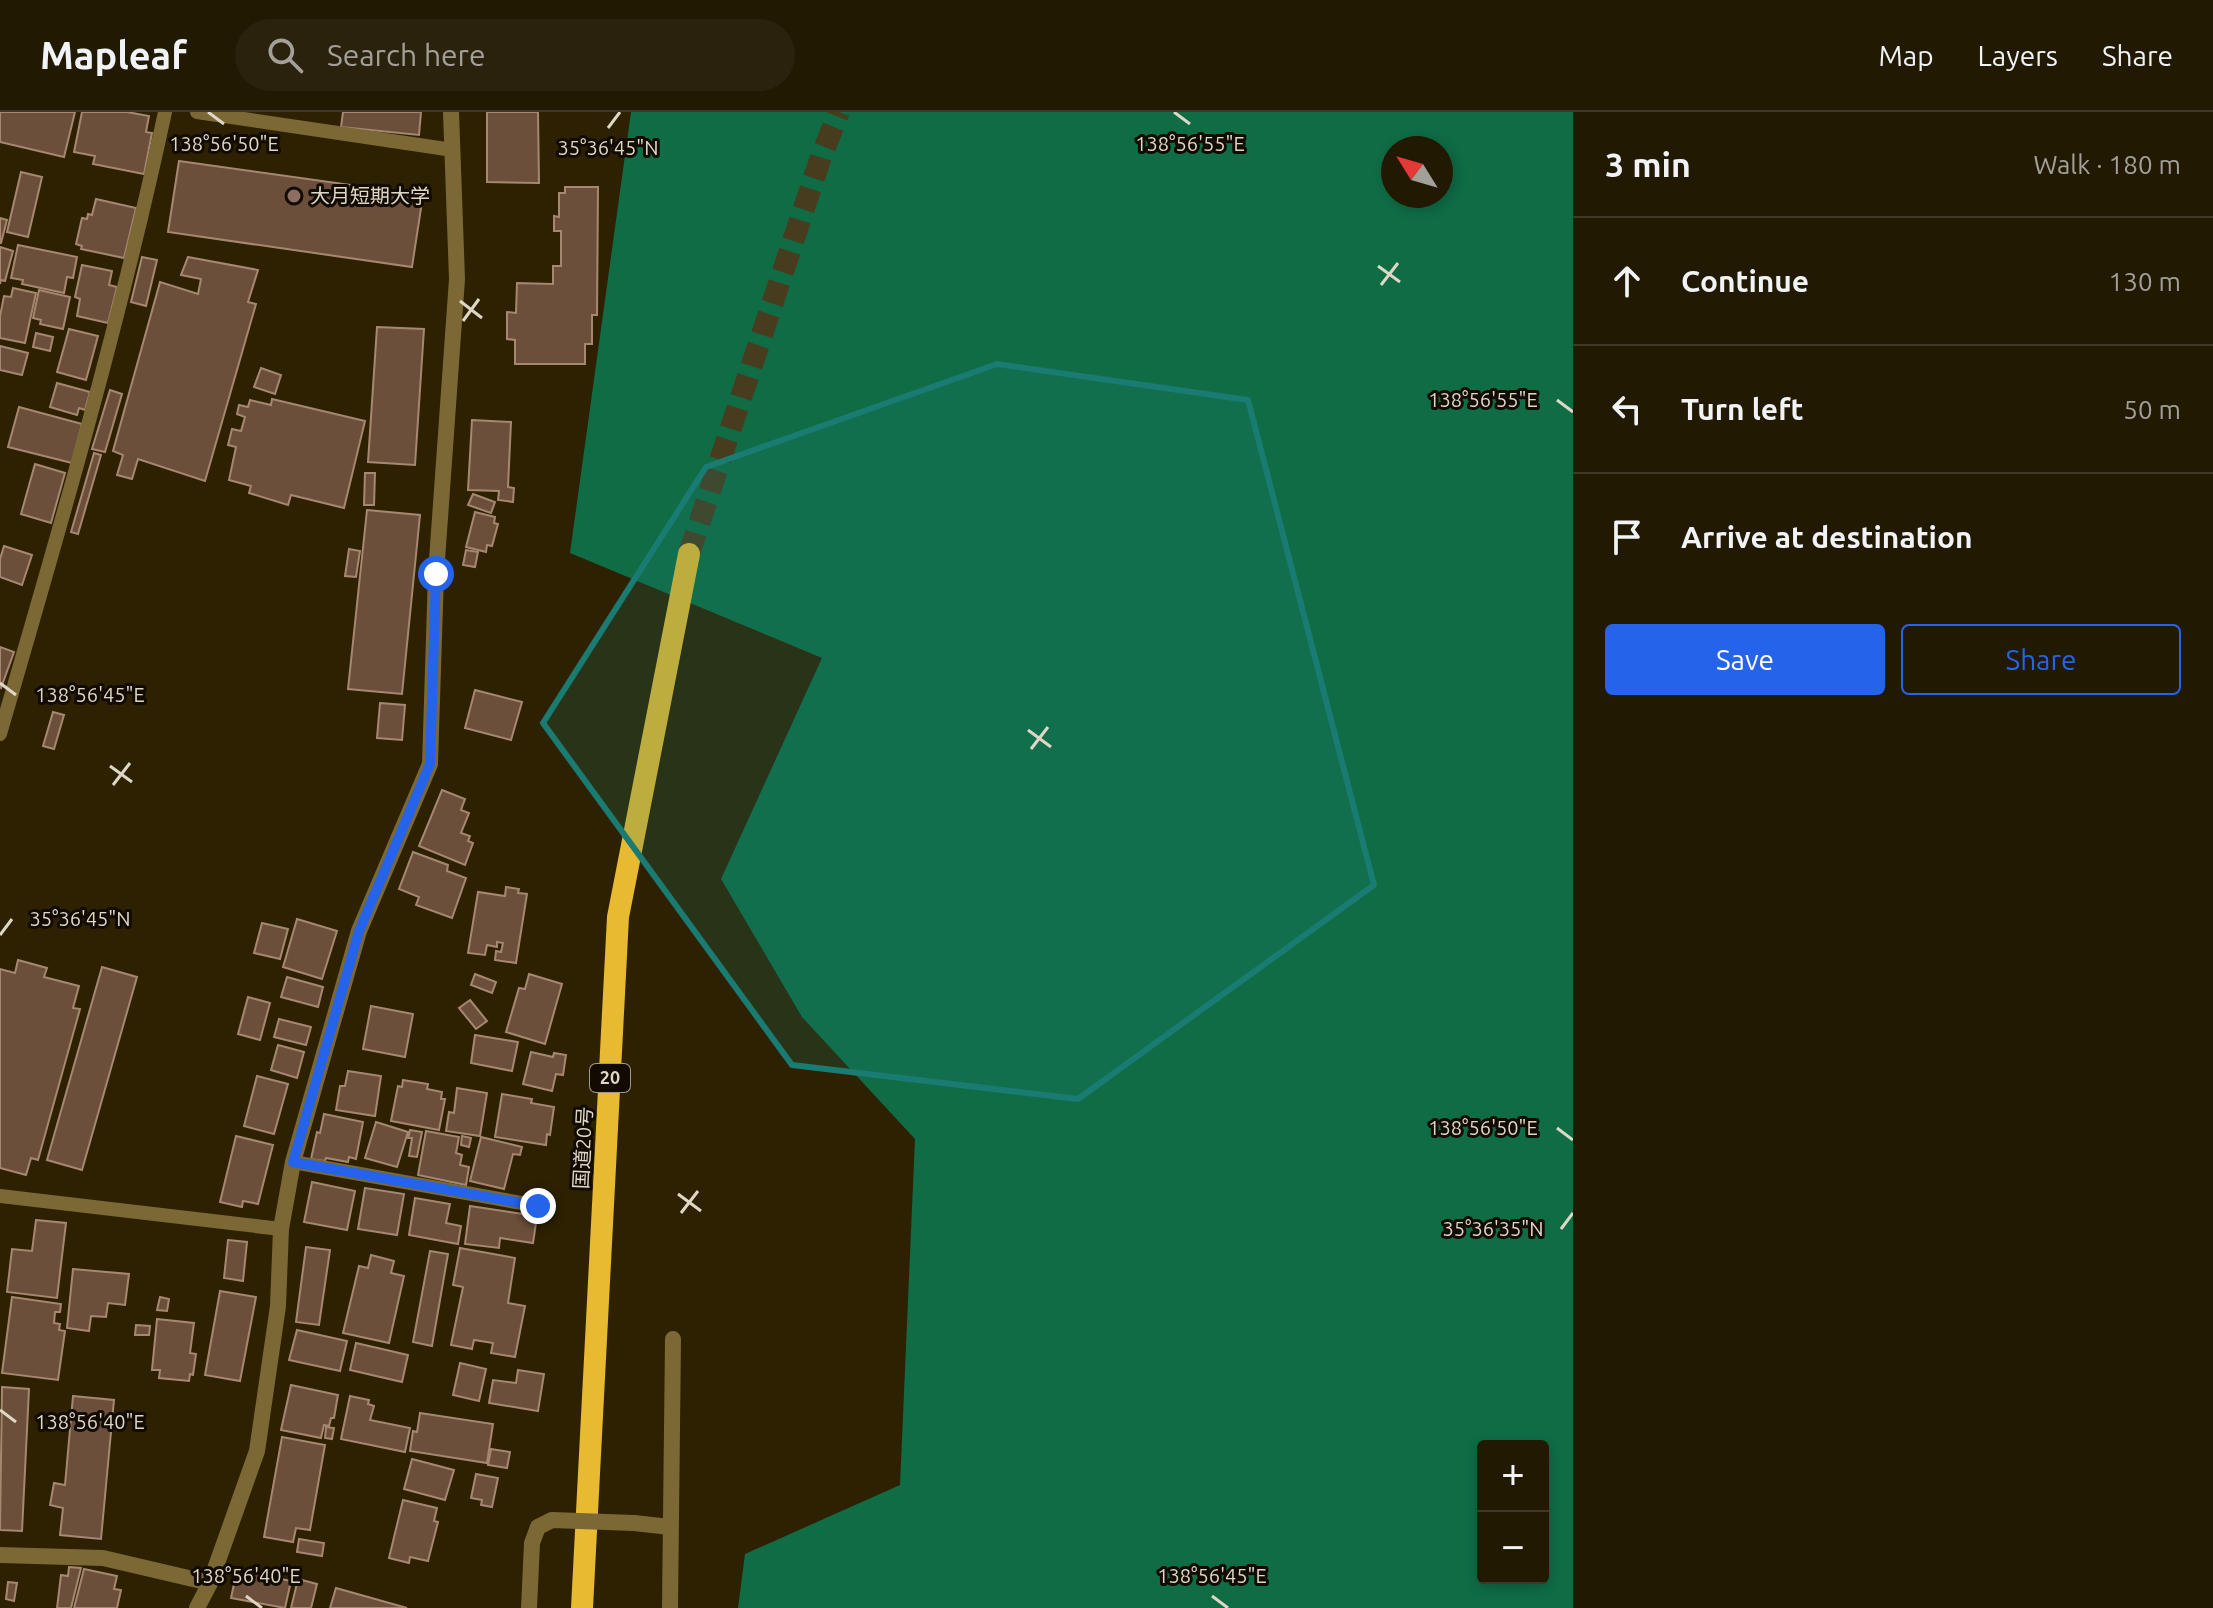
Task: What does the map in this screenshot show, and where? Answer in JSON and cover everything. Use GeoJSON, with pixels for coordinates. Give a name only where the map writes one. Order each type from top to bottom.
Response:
{"type":"FeatureCollection","features":[{"type":"Feature","properties":{"kind":"highway","name":"国道20号"},"geometry":{"type":"LineString","coordinates":[[582,1608],[618,917],[689,554]]}},
{"type":"Feature","properties":{"kind":"street"},"geometry":{"type":"LineString","coordinates":[[197,1608],[210,1583],[257,1451],[278,1306],[281,1229],[293,1162],[359,931],[430,764],[436,574],[457,279],[451,112]]}},
{"type":"Feature","properties":{"kind":"street"},"geometry":{"type":"LineString","coordinates":[[670,1608],[673,1339]]}},
{"type":"Feature","properties":{"kind":"street"},"geometry":{"type":"LineString","coordinates":[[529,1608],[532,1543],[538,1527],[552,1520],[670,1527]]}},
{"type":"Feature","properties":{"kind":"street"},"geometry":{"type":"LineString","coordinates":[[0,1555],[103,1558],[210,1583]]}},
{"type":"Feature","properties":{"kind":"lane"},"geometry":{"type":"LineString","coordinates":[[0,734],[53,553],[137,240],[165,112]]}},
{"type":"Feature","properties":{"kind":"lane"},"geometry":{"type":"LineString","coordinates":[[197,112],[453,150]]}},
{"type":"Feature","properties":{"kind":"lane"},"geometry":{"type":"LineString","coordinates":[[293,1162],[538,1206]]}},
{"type":"Feature","properties":{"kind":"lane"},"geometry":{"type":"LineString","coordinates":[[0,1196],[281,1229]]}},
{"type":"Feature","properties":{"kind":"highlighted area"},"geometry":{"type":"Polygon","coordinates":[[[997,364],[1248,400],[1374,885],[1078,1099],[792,1065],[543,723],[706,467],[997,364]]]}},
{"type":"Feature","properties":{"kind":"green space"},"geometry":{"type":"Polygon","coordinates":[[[631,112],[1573,112],[1573,1608],[738,1608],[745,1554],[900,1485],[915,1139],[802,1017],[721,879],[822,658],[570,553],[631,112]]]}},
{"type":"Feature","properties":{"kind":"building"},"geometry":{"type":"Polygon","coordinates":[[[0,112],[75,112],[64,157],[0,142],[0,112]]]}},
{"type":"Feature","properties":{"kind":"building"},"geometry":{"type":"Polygon","coordinates":[[[82,112],[127,112],[149,116],[146,132],[152,133],[144,174],[93,164],[95,156],[74,152],[82,112]]]}},
{"type":"Feature","properties":{"kind":"building"},"geometry":{"type":"Polygon","coordinates":[[[343,112],[421,112],[419,135],[341,127],[343,112]]]}},
{"type":"Feature","properties":{"kind":"building"},"geometry":{"type":"Polygon","coordinates":[[[487,112],[538,112],[539,183],[487,182],[487,112]]]}},
{"type":"Feature","properties":{"kind":"building"},"geometry":{"type":"Polygon","coordinates":[[[179,161],[423,195],[412,267],[168,232],[179,161]]]}},
{"type":"Feature","properties":{"kind":"building"},"geometry":{"type":"Polygon","coordinates":[[[21,172],[42,177],[28,237],[7,232],[21,172]]]}},
{"type":"Feature","properties":{"kind":"building"},"geometry":{"type":"Polygon","coordinates":[[[565,187],[598,187],[597,315],[592,315],[592,344],[585,344],[585,364],[515,364],[515,340],[507,339],[507,312],[516,313],[517,283],[553,284],[553,266],[561,266],[561,231],[554,231],[554,216],[559,217],[559,193],[565,193],[565,187]]]}},
{"type":"Feature","properties":{"kind":"building"},"geometry":{"type":"Polygon","coordinates":[[[96,199],[136,208],[124,258],[81,249],[82,246],[76,244],[82,218],[92,215],[96,199]]]}},
{"type":"Feature","properties":{"kind":"building"},"geometry":{"type":"Polygon","coordinates":[[[0,218],[7,220],[1,243],[0,243],[0,218]]]}},
{"type":"Feature","properties":{"kind":"building"},"geometry":{"type":"Polygon","coordinates":[[[18,245],[77,257],[73,278],[67,277],[64,293],[22,284],[23,280],[11,278],[18,245]]]}},
{"type":"Feature","properties":{"kind":"building"},"geometry":{"type":"Polygon","coordinates":[[[0,247],[13,251],[5,281],[1,280],[0,284],[0,247]]]}},
{"type":"Feature","properties":{"kind":"building"},"geometry":{"type":"Polygon","coordinates":[[[142,257],[157,260],[146,306],[131,302],[142,257]]]}},
{"type":"Feature","properties":{"kind":"building"},"geometry":{"type":"Polygon","coordinates":[[[188,257],[258,270],[248,302],[256,304],[205,481],[138,459],[132,479],[117,475],[123,455],[113,451],[160,282],[198,294],[201,279],[181,275],[188,257]]]}},
{"type":"Feature","properties":{"kind":"building"},"geometry":{"type":"Polygon","coordinates":[[[82,265],[112,271],[109,285],[117,287],[108,323],[77,316],[80,299],[75,297],[82,265]]]}},
{"type":"Feature","properties":{"kind":"building"},"geometry":{"type":"Polygon","coordinates":[[[13,288],[36,293],[25,343],[0,338],[4,296],[11,297],[13,288]]]}},
{"type":"Feature","properties":{"kind":"building"},"geometry":{"type":"Polygon","coordinates":[[[39,290],[70,297],[63,329],[40,324],[41,320],[33,318],[39,290]]]}},
{"type":"Feature","properties":{"kind":"building"},"geometry":{"type":"Polygon","coordinates":[[[377,327],[424,329],[415,465],[368,462],[377,327]]]}},
{"type":"Feature","properties":{"kind":"building"},"geometry":{"type":"Polygon","coordinates":[[[69,329],[98,336],[86,380],[57,372],[69,329]]]}},
{"type":"Feature","properties":{"kind":"building"},"geometry":{"type":"Polygon","coordinates":[[[36,333],[53,337],[50,351],[33,347],[36,333]]]}},
{"type":"Feature","properties":{"kind":"building"},"geometry":{"type":"Polygon","coordinates":[[[0,346],[28,353],[22,375],[0,370],[0,346]]]}},
{"type":"Feature","properties":{"kind":"building"},"geometry":{"type":"Polygon","coordinates":[[[261,368],[281,375],[275,394],[254,387],[261,368]]]}},
{"type":"Feature","properties":{"kind":"building"},"geometry":{"type":"Polygon","coordinates":[[[57,383],[90,392],[85,410],[79,408],[77,415],[50,407],[57,383]]]}},
{"type":"Feature","properties":{"kind":"building"},"geometry":{"type":"Polygon","coordinates":[[[110,390],[122,394],[105,452],[92,449],[110,390]]]}},
{"type":"Feature","properties":{"kind":"building"},"geometry":{"type":"Polygon","coordinates":[[[272,399],[365,421],[344,508],[291,495],[288,505],[249,493],[251,486],[229,480],[236,447],[228,445],[232,429],[241,431],[245,417],[237,414],[239,405],[248,407],[250,400],[271,405],[272,399]]]}},
{"type":"Feature","properties":{"kind":"building"},"geometry":{"type":"Polygon","coordinates":[[[19,407],[82,424],[72,463],[8,447],[19,407]]]}},
{"type":"Feature","properties":{"kind":"building"},"geometry":{"type":"Polygon","coordinates":[[[472,420],[511,422],[508,487],[514,488],[513,502],[498,500],[499,491],[468,490],[472,420]]]}},
{"type":"Feature","properties":{"kind":"building"},"geometry":{"type":"Polygon","coordinates":[[[94,453],[101,455],[78,534],[71,532],[94,453]]]}},
{"type":"Feature","properties":{"kind":"building"},"geometry":{"type":"Polygon","coordinates":[[[35,464],[65,473],[51,523],[21,514],[35,464]]]}},
{"type":"Feature","properties":{"kind":"building"},"geometry":{"type":"Polygon","coordinates":[[[365,473],[375,473],[374,505],[364,505],[365,473]]]}},
{"type":"Feature","properties":{"kind":"building"},"geometry":{"type":"Polygon","coordinates":[[[473,494],[495,502],[491,513],[468,505],[473,494]]]}},
{"type":"Feature","properties":{"kind":"building"},"geometry":{"type":"Polygon","coordinates":[[[367,510],[420,515],[402,694],[348,689],[367,510]]]}},
{"type":"Feature","properties":{"kind":"building"},"geometry":{"type":"Polygon","coordinates":[[[475,512],[495,517],[494,523],[498,524],[492,546],[487,545],[486,552],[466,547],[475,512]]]}},
{"type":"Feature","properties":{"kind":"building"},"geometry":{"type":"Polygon","coordinates":[[[4,546],[32,555],[22,585],[0,577],[4,546]]]}},
{"type":"Feature","properties":{"kind":"building"},"geometry":{"type":"Polygon","coordinates":[[[349,549],[360,551],[356,577],[345,576],[349,549]]]}},
{"type":"Feature","properties":{"kind":"building"},"geometry":{"type":"Polygon","coordinates":[[[466,550],[478,552],[475,567],[463,565],[466,550]]]}},
{"type":"Feature","properties":{"kind":"building"},"geometry":{"type":"Polygon","coordinates":[[[0,647],[14,652],[1,688],[0,687],[0,647]]]}},
{"type":"Feature","properties":{"kind":"building"},"geometry":{"type":"Polygon","coordinates":[[[475,690],[522,702],[511,740],[465,728],[475,690]]]}},
{"type":"Feature","properties":{"kind":"building"},"geometry":{"type":"Polygon","coordinates":[[[380,703],[405,705],[402,740],[377,738],[380,703]]]}},
{"type":"Feature","properties":{"kind":"building"},"geometry":{"type":"Polygon","coordinates":[[[53,712],[64,715],[54,749],[43,746],[53,712]]]}},
{"type":"Feature","properties":{"kind":"building"},"geometry":{"type":"Polygon","coordinates":[[[442,790],[465,799],[461,810],[469,813],[461,833],[470,836],[468,841],[473,843],[465,865],[419,846],[442,790]]]}},
{"type":"Feature","properties":{"kind":"building"},"geometry":{"type":"Polygon","coordinates":[[[413,852],[448,865],[447,871],[466,878],[452,918],[416,905],[419,897],[399,889],[413,852]]]}},
{"type":"Feature","properties":{"kind":"building"},"geometry":{"type":"Polygon","coordinates":[[[506,887],[527,894],[516,963],[495,960],[496,951],[501,952],[503,943],[497,942],[497,947],[487,945],[485,955],[468,953],[478,892],[505,896],[506,887]]]}},
{"type":"Feature","properties":{"kind":"building"},"geometry":{"type":"Polygon","coordinates":[[[297,919],[337,931],[322,979],[283,967],[297,919]]]}},
{"type":"Feature","properties":{"kind":"building"},"geometry":{"type":"Polygon","coordinates":[[[262,923],[288,929],[280,959],[254,953],[262,923]]]}},
{"type":"Feature","properties":{"kind":"building"},"geometry":{"type":"Polygon","coordinates":[[[18,960],[47,968],[44,977],[79,986],[73,1008],[80,1009],[38,1160],[31,1158],[26,1175],[0,1168],[0,969],[15,973],[18,960]]]}},
{"type":"Feature","properties":{"kind":"building"},"geometry":{"type":"Polygon","coordinates":[[[102,967],[137,977],[82,1170],[47,1160],[102,967]]]}},
{"type":"Feature","properties":{"kind":"building"},"geometry":{"type":"Polygon","coordinates":[[[475,974],[496,982],[492,993],[471,985],[475,974]]]}},
{"type":"Feature","properties":{"kind":"building"},"geometry":{"type":"Polygon","coordinates":[[[529,974],[562,984],[545,1044],[506,1032],[519,988],[525,989],[529,974]]]}},
{"type":"Feature","properties":{"kind":"building"},"geometry":{"type":"Polygon","coordinates":[[[287,977],[323,987],[318,1007],[281,997],[287,977]]]}},
{"type":"Feature","properties":{"kind":"building"},"geometry":{"type":"Polygon","coordinates":[[[248,997],[270,1003],[260,1040],[238,1034],[248,997]]]}},
{"type":"Feature","properties":{"kind":"building"},"geometry":{"type":"Polygon","coordinates":[[[470,1000],[487,1021],[476,1029],[459,1008],[470,1000]]]}},
{"type":"Feature","properties":{"kind":"building"},"geometry":{"type":"Polygon","coordinates":[[[371,1006],[413,1014],[405,1057],[363,1049],[371,1006]]]}},
{"type":"Feature","properties":{"kind":"building"},"geometry":{"type":"Polygon","coordinates":[[[279,1019],[311,1027],[306,1045],[274,1037],[279,1019]]]}},
{"type":"Feature","properties":{"kind":"building"},"geometry":{"type":"Polygon","coordinates":[[[475,1035],[518,1042],[512,1071],[471,1063],[475,1035]]]}},
{"type":"Feature","properties":{"kind":"building"},"geometry":{"type":"Polygon","coordinates":[[[278,1045],[304,1052],[297,1078],[271,1070],[278,1045]]]}},
{"type":"Feature","properties":{"kind":"building"},"geometry":{"type":"Polygon","coordinates":[[[531,1052],[553,1057],[554,1053],[566,1055],[563,1075],[556,1074],[552,1091],[523,1084],[531,1052]]]}},
{"type":"Feature","properties":{"kind":"building"},"geometry":{"type":"Polygon","coordinates":[[[348,1071],[381,1076],[375,1116],[336,1110],[340,1086],[345,1086],[348,1071]]]}},
{"type":"Feature","properties":{"kind":"building"},"geometry":{"type":"Polygon","coordinates":[[[257,1076],[288,1084],[274,1134],[244,1126],[257,1076]]]}},
{"type":"Feature","properties":{"kind":"building"},"geometry":{"type":"Polygon","coordinates":[[[403,1080],[428,1084],[427,1089],[442,1092],[441,1099],[445,1099],[439,1130],[391,1121],[398,1086],[402,1087],[403,1080]]]}},
{"type":"Feature","properties":{"kind":"building"},"geometry":{"type":"Polygon","coordinates":[[[457,1088],[487,1093],[480,1136],[446,1131],[449,1112],[454,1113],[457,1088]]]}},
{"type":"Feature","properties":{"kind":"building"},"geometry":{"type":"Polygon","coordinates":[[[502,1094],[532,1099],[531,1103],[554,1107],[546,1145],[495,1137],[502,1094]]]}},
{"type":"Feature","properties":{"kind":"building"},"geometry":{"type":"Polygon","coordinates":[[[324,1114],[363,1122],[356,1159],[349,1157],[348,1162],[311,1159],[324,1114]]]}},
{"type":"Feature","properties":{"kind":"building"},"geometry":{"type":"Polygon","coordinates":[[[376,1122],[408,1132],[397,1167],[365,1158],[376,1122]]]}},
{"type":"Feature","properties":{"kind":"building"},"geometry":{"type":"Polygon","coordinates":[[[410,1130],[422,1132],[417,1157],[409,1156],[410,1130]]]}},
{"type":"Feature","properties":{"kind":"building"},"geometry":{"type":"Polygon","coordinates":[[[426,1131],[459,1137],[456,1153],[462,1155],[460,1165],[469,1167],[466,1185],[418,1175],[426,1131]]]}},
{"type":"Feature","properties":{"kind":"building"},"geometry":{"type":"Polygon","coordinates":[[[236,1136],[273,1145],[258,1204],[243,1201],[242,1207],[220,1202],[236,1136]]]}},
{"type":"Feature","properties":{"kind":"building"},"geometry":{"type":"Polygon","coordinates":[[[462,1136],[471,1138],[469,1147],[461,1145],[462,1136]]]}},
{"type":"Feature","properties":{"kind":"building"},"geometry":{"type":"Polygon","coordinates":[[[481,1137],[522,1147],[520,1155],[513,1154],[504,1189],[470,1181],[481,1137]]]}},
{"type":"Feature","properties":{"kind":"building"},"geometry":{"type":"Polygon","coordinates":[[[312,1182],[355,1191],[347,1230],[304,1222],[312,1182]]]}},
{"type":"Feature","properties":{"kind":"building"},"geometry":{"type":"Polygon","coordinates":[[[365,1188],[404,1194],[397,1235],[358,1229],[365,1188]]]}},
{"type":"Feature","properties":{"kind":"building"},"geometry":{"type":"Polygon","coordinates":[[[415,1198],[450,1204],[446,1223],[461,1226],[458,1244],[409,1235],[415,1198]]]}},
{"type":"Feature","properties":{"kind":"building"},"geometry":{"type":"Polygon","coordinates":[[[470,1206],[537,1216],[533,1243],[500,1238],[499,1248],[465,1244],[470,1206]]]}},
{"type":"Feature","properties":{"kind":"building"},"geometry":{"type":"Polygon","coordinates":[[[36,1220],[66,1223],[57,1298],[7,1292],[12,1249],[32,1251],[36,1220]]]}},
{"type":"Feature","properties":{"kind":"building"},"geometry":{"type":"Polygon","coordinates":[[[228,1240],[247,1242],[243,1281],[224,1278],[228,1240]]]}},
{"type":"Feature","properties":{"kind":"building"},"geometry":{"type":"Polygon","coordinates":[[[306,1247],[330,1250],[319,1325],[296,1322],[306,1247]]]}},
{"type":"Feature","properties":{"kind":"building"},"geometry":{"type":"Polygon","coordinates":[[[460,1248],[515,1258],[508,1303],[525,1306],[515,1357],[491,1353],[493,1343],[474,1340],[472,1349],[451,1345],[463,1287],[453,1285],[460,1248]]]}},
{"type":"Feature","properties":{"kind":"building"},"geometry":{"type":"Polygon","coordinates":[[[430,1251],[448,1254],[432,1346],[413,1342],[430,1251]]]}},
{"type":"Feature","properties":{"kind":"building"},"geometry":{"type":"Polygon","coordinates":[[[371,1255],[394,1261],[391,1273],[404,1276],[389,1343],[343,1333],[359,1266],[368,1268],[371,1255]]]}},
{"type":"Feature","properties":{"kind":"building"},"geometry":{"type":"Polygon","coordinates":[[[73,1269],[129,1274],[125,1305],[108,1303],[106,1317],[91,1316],[89,1331],[67,1328],[73,1269]]]}},
{"type":"Feature","properties":{"kind":"building"},"geometry":{"type":"Polygon","coordinates":[[[220,1291],[256,1297],[240,1381],[205,1375],[220,1291]]]}},
{"type":"Feature","properties":{"kind":"building"},"geometry":{"type":"Polygon","coordinates":[[[12,1297],[61,1304],[60,1312],[55,1312],[54,1323],[60,1324],[59,1330],[65,1331],[58,1380],[2,1373],[12,1297]]]}},
{"type":"Feature","properties":{"kind":"building"},"geometry":{"type":"Polygon","coordinates":[[[160,1297],[169,1299],[167,1311],[157,1310],[160,1297]]]}},
{"type":"Feature","properties":{"kind":"building"},"geometry":{"type":"Polygon","coordinates":[[[157,1319],[194,1323],[190,1353],[196,1354],[189,1381],[159,1378],[160,1370],[152,1370],[157,1319]]]}},
{"type":"Feature","properties":{"kind":"building"},"geometry":{"type":"Polygon","coordinates":[[[136,1325],[150,1326],[149,1335],[135,1335],[136,1325]]]}},
{"type":"Feature","properties":{"kind":"building"},"geometry":{"type":"Polygon","coordinates":[[[297,1330],[347,1341],[340,1371],[289,1360],[297,1330]]]}},
{"type":"Feature","properties":{"kind":"building"},"geometry":{"type":"Polygon","coordinates":[[[356,1343],[408,1355],[402,1382],[350,1370],[356,1343]]]}},
{"type":"Feature","properties":{"kind":"building"},"geometry":{"type":"Polygon","coordinates":[[[460,1363],[486,1369],[479,1401],[453,1395],[460,1363]]]}},
{"type":"Feature","properties":{"kind":"building"},"geometry":{"type":"Polygon","coordinates":[[[518,1370],[544,1374],[538,1411],[489,1403],[493,1380],[516,1383],[518,1370]]]}},
{"type":"Feature","properties":{"kind":"building"},"geometry":{"type":"Polygon","coordinates":[[[291,1385],[338,1395],[334,1418],[331,1418],[329,1426],[324,1425],[321,1438],[281,1430],[291,1385]]]}},
{"type":"Feature","properties":{"kind":"building"},"geometry":{"type":"Polygon","coordinates":[[[2,1387],[29,1389],[22,1531],[0,1530],[2,1387]]]}},
{"type":"Feature","properties":{"kind":"building"},"geometry":{"type":"Polygon","coordinates":[[[73,1396],[114,1400],[101,1539],[60,1535],[63,1508],[50,1505],[54,1483],[65,1485],[73,1396]]]}},
{"type":"Feature","properties":{"kind":"building"},"geometry":{"type":"Polygon","coordinates":[[[350,1396],[369,1400],[368,1404],[374,1406],[370,1420],[410,1428],[405,1452],[341,1439],[350,1396]]]}},
{"type":"Feature","properties":{"kind":"building"},"geometry":{"type":"Polygon","coordinates":[[[420,1413],[493,1424],[487,1463],[410,1451],[420,1413]]]}},
{"type":"Feature","properties":{"kind":"building"},"geometry":{"type":"Polygon","coordinates":[[[326,1427],[334,1428],[332,1439],[325,1438],[326,1427]]]}},
{"type":"Feature","properties":{"kind":"building"},"geometry":{"type":"Polygon","coordinates":[[[282,1437],[325,1445],[310,1530],[296,1528],[293,1542],[264,1537],[282,1437]]]}},
{"type":"Feature","properties":{"kind":"building"},"geometry":{"type":"Polygon","coordinates":[[[491,1449],[510,1452],[507,1468],[488,1465],[491,1449]]]}},
{"type":"Feature","properties":{"kind":"building"},"geometry":{"type":"Polygon","coordinates":[[[412,1459],[454,1470],[445,1500],[404,1489],[412,1459]]]}},
{"type":"Feature","properties":{"kind":"building"},"geometry":{"type":"Polygon","coordinates":[[[476,1474],[498,1478],[492,1507],[481,1505],[482,1500],[471,1498],[476,1474]]]}},
{"type":"Feature","properties":{"kind":"building"},"geometry":{"type":"Polygon","coordinates":[[[403,1500],[437,1508],[434,1521],[438,1522],[428,1561],[410,1557],[409,1563],[389,1558],[403,1500]]]}},
{"type":"Feature","properties":{"kind":"building"},"geometry":{"type":"Polygon","coordinates":[[[299,1539],[324,1543],[322,1556],[297,1552],[299,1539]]]}},
{"type":"Feature","properties":{"kind":"building"},"geometry":{"type":"Polygon","coordinates":[[[69,1567],[81,1568],[71,1608],[57,1608],[61,1575],[68,1576],[69,1567]]]}},
{"type":"Feature","properties":{"kind":"building"},"geometry":{"type":"Polygon","coordinates":[[[84,1569],[117,1576],[114,1589],[121,1590],[117,1608],[74,1608],[84,1569]]]}},
{"type":"Feature","properties":{"kind":"building"},"geometry":{"type":"Polygon","coordinates":[[[237,1570],[291,1581],[285,1608],[231,1598],[237,1570]]]}},
{"type":"Feature","properties":{"kind":"building"},"geometry":{"type":"Polygon","coordinates":[[[298,1579],[317,1584],[311,1608],[291,1608],[298,1579]]]}},
{"type":"Feature","properties":{"kind":"building"},"geometry":{"type":"Polygon","coordinates":[[[8,1582],[17,1583],[14,1601],[6,1599],[8,1582]]]}},
{"type":"Feature","properties":{"kind":"building"},"geometry":{"type":"Polygon","coordinates":[[[336,1588],[407,1608],[330,1608],[336,1588]]]}},
{"type":"Feature","properties":{"kind":"tunnel"},"geometry":{"type":"LineString","coordinates":[[689,554],[821,157],[839,112]]}},
{"type":"Feature","properties":{"kind":"place","name":"大月短期大学"},"geometry":{"type":"Point","coordinates":[294,196]}},
{"type":"Feature","properties":{"kind":"route"},"geometry":{"type":"LineString","coordinates":[[436,574],[430,764],[359,931],[293,1162],[538,1206]]}}]}
